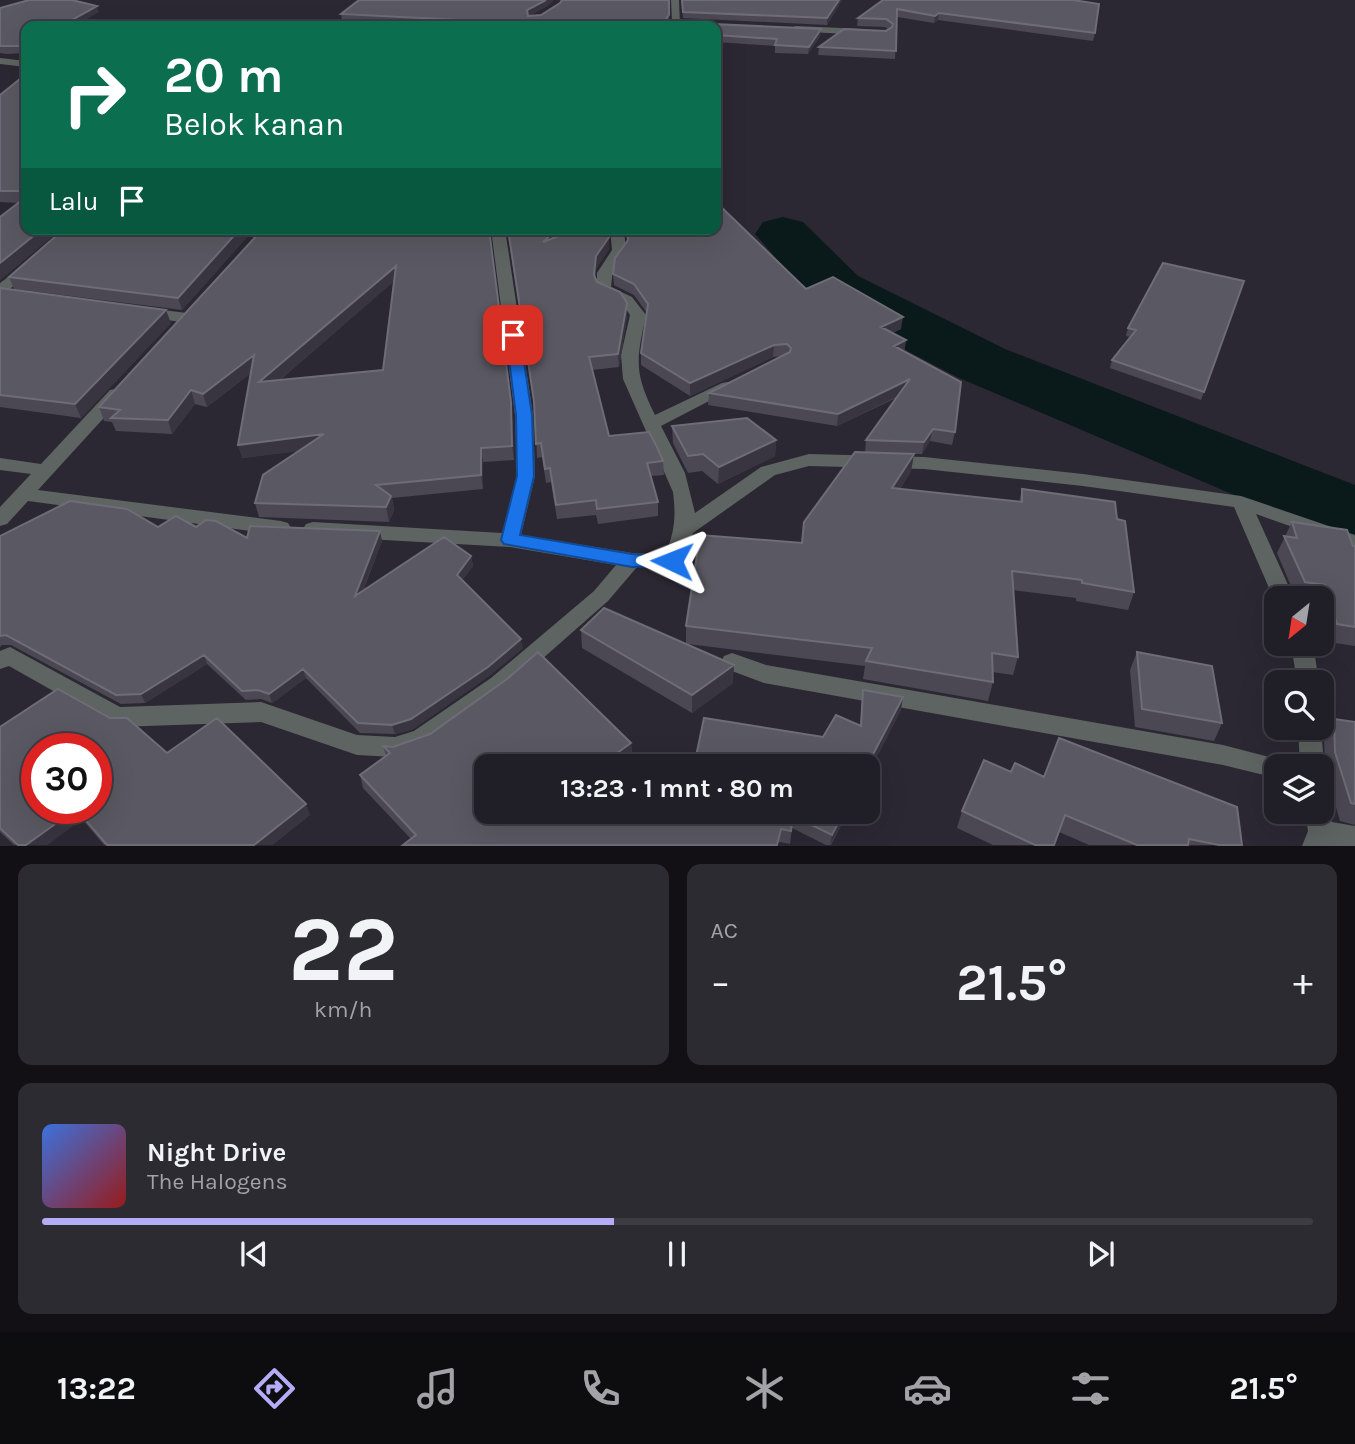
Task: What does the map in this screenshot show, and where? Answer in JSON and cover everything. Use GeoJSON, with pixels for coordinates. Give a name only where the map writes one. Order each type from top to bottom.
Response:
{"type":"FeatureCollection","features":[{"type":"Feature","properties":{"kind":"street"},"geometry":{"type":"LineString","coordinates":[[675,0],[675,21]]}},
{"type":"Feature","properties":{"kind":"street"},"geometry":{"type":"LineString","coordinates":[[788,29],[871,32]]}},
{"type":"Feature","properties":{"kind":"street"},"geometry":{"type":"LineString","coordinates":[[0,61],[21,63]]}},
{"type":"Feature","properties":{"kind":"street"},"geometry":{"type":"LineString","coordinates":[[499,235],[524,415],[526,476],[510,540]]}},
{"type":"Feature","properties":{"kind":"street"},"geometry":{"type":"LineString","coordinates":[[25,494],[271,528],[385,531],[510,540],[632,560],[672,561],[685,529],[683,498],[653,423],[631,379],[629,356],[638,315],[627,300],[604,289],[602,279],[605,270],[619,251],[618,235]]}},
{"type":"Feature","properties":{"kind":"street"},"geometry":{"type":"LineString","coordinates":[[4,294],[42,255]]}},
{"type":"Feature","properties":{"kind":"street"},"geometry":{"type":"LineString","coordinates":[[134,311],[192,313],[169,338]]}},
{"type":"Feature","properties":{"kind":"street"},"geometry":{"type":"LineString","coordinates":[[0,519],[131,379]]}},
{"type":"Feature","properties":{"kind":"street"},"geometry":{"type":"LineString","coordinates":[[653,423],[745,379]]}},
{"type":"Feature","properties":{"kind":"street"},"geometry":{"type":"LineString","coordinates":[[685,529],[768,471],[809,460],[924,463],[1083,480],[1241,502],[1355,542]]}},
{"type":"Feature","properties":{"kind":"street"},"geometry":{"type":"LineString","coordinates":[[0,464],[45,470]]}},
{"type":"Feature","properties":{"kind":"street"},"geometry":{"type":"LineString","coordinates":[[1241,502],[1278,586]]}},
{"type":"Feature","properties":{"kind":"street"},"geometry":{"type":"LineString","coordinates":[[0,660],[10,656],[117,717],[261,712],[357,745],[396,747],[422,737],[499,684],[601,596],[632,560]]}},
{"type":"Feature","properties":{"kind":"street"},"geometry":{"type":"LineString","coordinates":[[732,662],[764,674],[1223,755],[1264,765]]}},
{"type":"Feature","properties":{"kind":"street"},"geometry":{"type":"LineString","coordinates":[[1318,830],[1355,838]]}},
{"type":"Feature","properties":{"kind":"building"},"geometry":{"type":"Polygon","coordinates":[[[29,0],[72,0],[97,6],[70,21],[21,21],[21,46],[0,46],[0,8],[29,0]]]}},
{"type":"Feature","properties":{"kind":"building"},"geometry":{"type":"Polygon","coordinates":[[[359,0],[546,0],[527,10],[528,16],[541,15],[562,0],[669,0],[668,21],[480,21],[341,14],[359,0]]]}},
{"type":"Feature","properties":{"kind":"building"},"geometry":{"type":"Polygon","coordinates":[[[682,0],[839,0],[827,18],[683,12],[682,0]]]}},
{"type":"Feature","properties":{"kind":"building"},"geometry":{"type":"Polygon","coordinates":[[[883,0],[1073,0],[1099,4],[1095,33],[939,13],[935,16],[897,9],[896,51],[819,47],[844,29],[886,31],[892,27],[893,24],[886,19],[858,18],[883,0]]]}},
{"type":"Feature","properties":{"kind":"building"},"geometry":{"type":"Polygon","coordinates":[[[721,24],[821,29],[809,47],[775,45],[777,39],[721,35],[721,24]]]}},
{"type":"Feature","properties":{"kind":"building"},"geometry":{"type":"Polygon","coordinates":[[[21,78],[21,191],[0,191],[0,95],[21,78]]]}},
{"type":"Feature","properties":{"kind":"building"},"geometry":{"type":"Polygon","coordinates":[[[21,201],[21,235],[35,235],[0,263],[0,217],[21,201]]]}},
{"type":"Feature","properties":{"kind":"building"},"geometry":{"type":"Polygon","coordinates":[[[721,207],[806,289],[833,277],[903,317],[881,327],[906,340],[894,346],[961,382],[955,432],[933,429],[924,442],[866,440],[910,379],[838,414],[709,393],[790,352],[791,348],[787,344],[774,345],[690,383],[641,353],[648,304],[634,284],[613,274],[615,258],[628,240],[628,235],[721,235],[721,207]]]}},
{"type":"Feature","properties":{"kind":"building"},"geometry":{"type":"Polygon","coordinates":[[[57,235],[235,235],[178,298],[9,277],[57,235]]]}},
{"type":"Feature","properties":{"kind":"building"},"geometry":{"type":"Polygon","coordinates":[[[257,235],[490,235],[511,402],[512,446],[481,448],[481,475],[376,485],[391,496],[386,507],[255,503],[263,475],[324,434],[238,445],[254,355],[203,394],[191,390],[168,420],[111,418],[120,410],[99,407],[257,235]],[[396,266],[259,382],[383,370],[396,266]]]}},
{"type":"Feature","properties":{"kind":"building"},"geometry":{"type":"Polygon","coordinates":[[[509,235],[551,235],[543,242],[561,235],[609,235],[596,256],[594,275],[597,282],[620,292],[627,303],[618,354],[589,357],[609,436],[649,432],[657,447],[663,461],[647,463],[658,502],[597,509],[596,500],[556,505],[550,468],[545,469],[541,443],[536,444],[534,401],[509,235]]]}},
{"type":"Feature","properties":{"kind":"building"},"geometry":{"type":"Polygon","coordinates":[[[1163,263],[1244,281],[1204,392],[1112,360],[1136,330],[1128,328],[1163,263]]]}},
{"type":"Feature","properties":{"kind":"building"},"geometry":{"type":"Polygon","coordinates":[[[0,288],[166,310],[75,404],[0,395],[0,288]]]}},
{"type":"Feature","properties":{"kind":"building"},"geometry":{"type":"Polygon","coordinates":[[[747,418],[776,440],[719,467],[703,454],[688,456],[672,426],[747,418]]]}},
{"type":"Feature","properties":{"kind":"building"},"geometry":{"type":"Polygon","coordinates":[[[855,452],[914,454],[892,488],[1022,502],[1022,489],[1115,502],[1117,519],[1125,521],[1134,592],[1082,583],[1082,580],[1012,571],[1018,657],[992,653],[993,682],[866,661],[872,648],[686,626],[700,535],[802,543],[804,522],[855,452]]]}},
{"type":"Feature","properties":{"kind":"building"},"geometry":{"type":"Polygon","coordinates":[[[70,501],[127,509],[158,527],[176,516],[196,527],[206,520],[216,521],[247,538],[250,526],[380,531],[355,596],[444,537],[471,556],[457,575],[521,639],[488,667],[411,719],[392,725],[358,723],[303,669],[269,694],[258,690],[242,691],[204,655],[141,694],[116,695],[6,635],[0,636],[0,536],[70,501]]]}},
{"type":"Feature","properties":{"kind":"building"},"geometry":{"type":"Polygon","coordinates":[[[1292,522],[1347,530],[1355,546],[1355,627],[1337,624],[1334,614],[1334,586],[1305,582],[1284,536],[1297,538],[1292,522]]]}},
{"type":"Feature","properties":{"kind":"building"},"geometry":{"type":"Polygon","coordinates":[[[604,608],[734,665],[692,695],[581,630],[604,608]]]}},
{"type":"Feature","properties":{"kind":"building"},"geometry":{"type":"Polygon","coordinates":[[[538,652],[631,743],[616,754],[474,754],[474,824],[792,824],[791,831],[781,829],[777,845],[403,845],[416,835],[360,775],[390,753],[383,746],[393,747],[430,734],[507,679],[538,652]]]}},
{"type":"Feature","properties":{"kind":"building"},"geometry":{"type":"Polygon","coordinates":[[[1137,652],[1212,666],[1222,723],[1142,709],[1137,652]]]}},
{"type":"Feature","properties":{"kind":"building"},"geometry":{"type":"Polygon","coordinates":[[[58,689],[110,718],[127,718],[167,753],[217,718],[306,804],[254,845],[107,845],[89,824],[112,824],[112,733],[21,733],[21,824],[55,824],[26,845],[18,845],[0,828],[0,727],[58,689]]]}},
{"type":"Feature","properties":{"kind":"building"},"geometry":{"type":"Polygon","coordinates":[[[863,690],[903,697],[873,754],[696,754],[704,718],[823,737],[836,715],[861,726],[863,690]]]}},
{"type":"Feature","properties":{"kind":"building"},"geometry":{"type":"Polygon","coordinates":[[[1334,719],[1355,722],[1355,804],[1351,803],[1335,752],[1334,719]]]}},
{"type":"Feature","properties":{"kind":"building"},"geometry":{"type":"Polygon","coordinates":[[[1059,738],[1237,807],[1242,845],[1219,845],[1189,839],[1188,845],[1137,845],[1065,815],[1054,845],[1035,845],[962,811],[984,760],[1011,772],[1015,763],[1044,777],[1059,738]]]}},
{"type":"Feature","properties":{"kind":"building"},"geometry":{"type":"Polygon","coordinates":[[[809,824],[838,824],[832,835],[809,824]]]}},
{"type":"Feature","properties":{"kind":"waterway"},"geometry":{"type":"LineString","coordinates":[[783,234],[836,289],[981,363],[1355,515]]}},
{"type":"Feature","properties":{"kind":"route"},"geometry":{"type":"LineString","coordinates":[[513,335],[524,415],[526,476],[510,540],[632,560],[672,561]]}}]}
